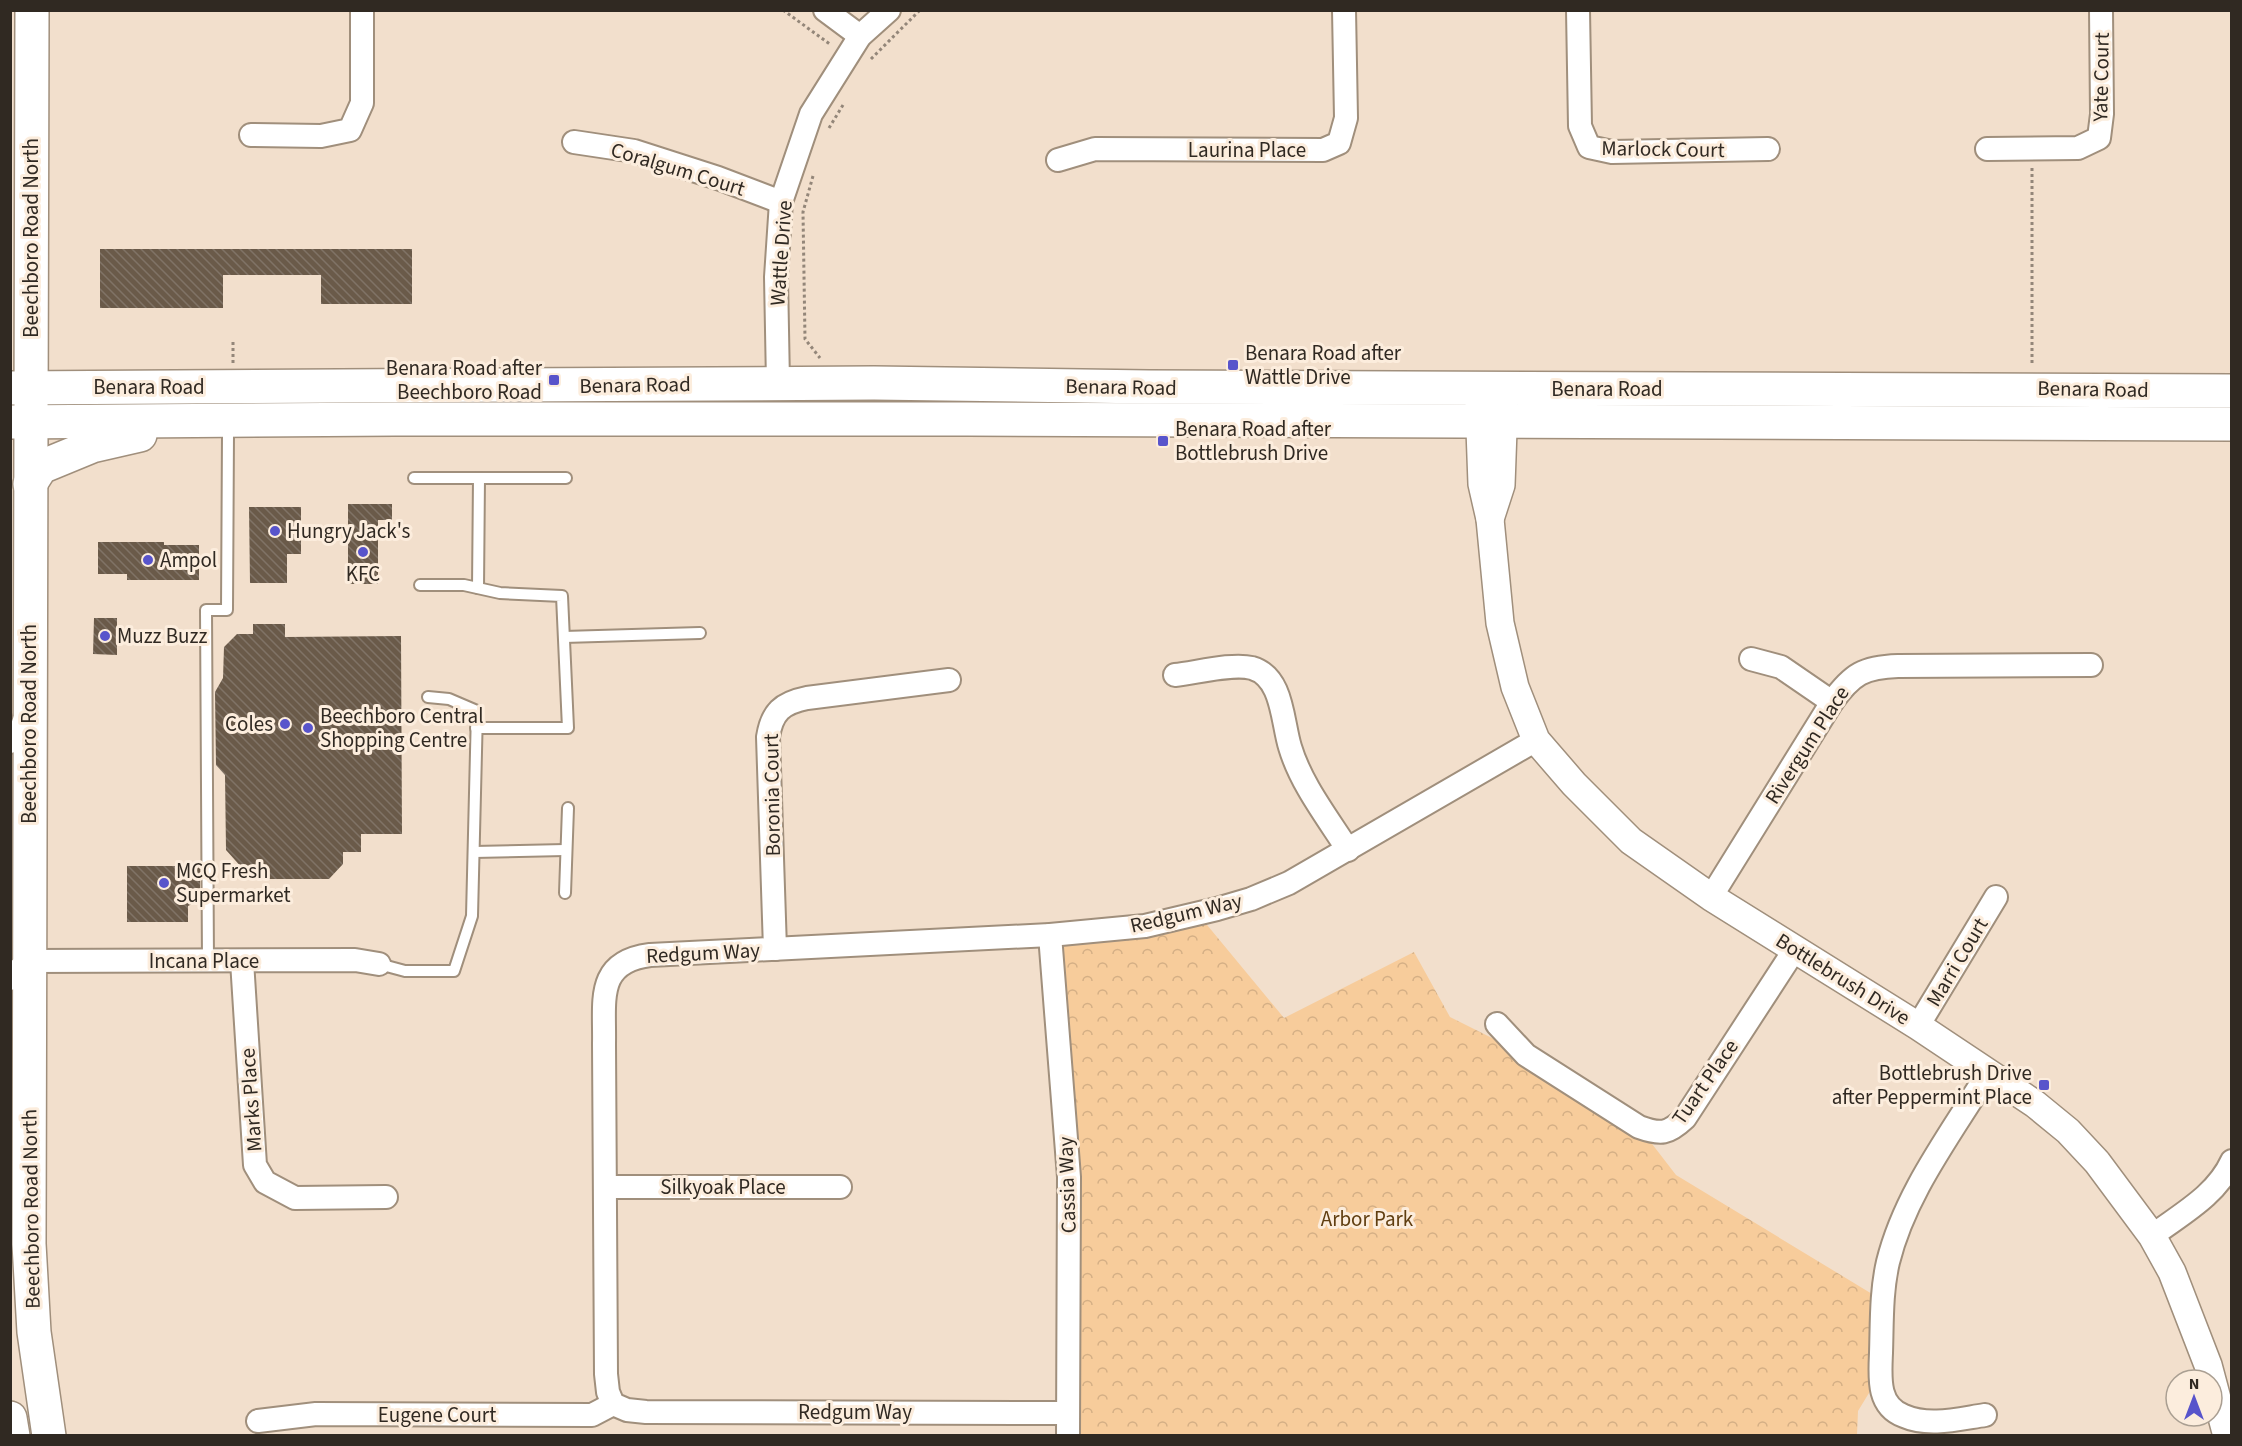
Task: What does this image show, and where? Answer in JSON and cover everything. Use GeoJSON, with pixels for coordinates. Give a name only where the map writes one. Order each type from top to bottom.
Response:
{"type":"FeatureCollection","features":[{"type":"Feature","properties":{"kind":"main road","name":"Beechboro Road North"},"geometry":{"type":"LineString","coordinates":[[32,10],[21,387],[21,422],[30,484],[28,796],[16,963],[34,1332],[49,1436]]}},
{"type":"Feature","properties":{"kind":"main road","name":"Benara Road"},"geometry":{"type":"LineString","coordinates":[[21,387],[244,379],[389,405],[779,419],[1150,419],[1927,389],[2232,391]]}},
{"type":"Feature","properties":{"kind":"main road"},"geometry":{"type":"LineString","coordinates":[[228,428],[230,409],[236,401],[244,379]]}},
{"type":"Feature","properties":{"kind":"main road","name":"Benara Road"},"geometry":{"type":"LineString","coordinates":[[389,405],[778,383],[1149,387],[1928,423],[2232,424]]}},
{"type":"Feature","properties":{"kind":"main road"},"geometry":{"type":"LineString","coordinates":[[778,383],[779,419]]}},
{"type":"Feature","properties":{"kind":"main road"},"geometry":{"type":"LineString","coordinates":[[1149,387],[1150,419]]}},
{"type":"Feature","properties":{"kind":"main road"},"geometry":{"type":"LineString","coordinates":[[1927,389],[1928,423]]}},
{"type":"Feature","properties":{"kind":"main road"},"geometry":{"type":"LineString","coordinates":[[30,484],[41,467],[92,446],[140,435],[228,428],[286,435],[389,405]]}},
{"type":"Feature","properties":{"kind":"main road","name":"Benara Road"},"geometry":{"type":"LineString","coordinates":[[21,422],[228,428]]}},
{"type":"Feature","properties":{"kind":"main road"},"geometry":{"type":"LineString","coordinates":[[10,1418],[13,1436]]}},
{"type":"Feature","properties":{"kind":"street"},"geometry":{"type":"LineString","coordinates":[[251,135],[321,136],[350,130],[362,103],[362,10]]}},
{"type":"Feature","properties":{"kind":"street"},"geometry":{"type":"LineString","coordinates":[[825,10],[860,36]]}},
{"type":"Feature","properties":{"kind":"street","name":"Wattle Drive"},"geometry":{"type":"LineString","coordinates":[[778,383],[776,277],[781,202],[811,114],[860,36],[889,10]]}},
{"type":"Feature","properties":{"kind":"street","name":"Laurina Place"},"geometry":{"type":"LineString","coordinates":[[1058,160],[1095,148],[1323,150],[1339,143],[1346,118],[1344,10]]}},
{"type":"Feature","properties":{"kind":"street","name":"Marlock Court"},"geometry":{"type":"LineString","coordinates":[[1578,10],[1580,126],[1589,147],[1612,152],[1768,149]]}},
{"type":"Feature","properties":{"kind":"street","name":"Yate Court"},"geometry":{"type":"LineString","coordinates":[[1988,149],[2078,148],[2099,138],[2102,114],[2102,10]]}},
{"type":"Feature","properties":{"kind":"street","name":"Coralgum Court"},"geometry":{"type":"LineString","coordinates":[[574,142],[634,151],[718,178],[781,202]]}},
{"type":"Feature","properties":{"kind":"street","name":"Bottlebrush Drive"},"geometry":{"type":"LineString","coordinates":[[1492,404],[1501,485],[1490,519],[1497,603],[1505,649],[1515,687],[1536,740],[1574,784],[1631,841],[1711,897],[1918,1026],[2035,1104],[2068,1131],[2097,1162],[2152,1236],[2172,1272],[2208,1365],[2227,1436]]}},
{"type":"Feature","properties":{"kind":"street"},"geometry":{"type":"LineString","coordinates":[[1750,659],[1781,668],[1832,702]]}},
{"type":"Feature","properties":{"kind":"street","name":"Rivergum Place"},"geometry":{"type":"LineString","coordinates":[[1711,897],[1832,702],[1850,680],[1863,671],[1878,667],[2091,665]]}},
{"type":"Feature","properties":{"kind":"street"},"geometry":{"type":"LineString","coordinates":[[1174,675],[1251,668],[1271,681],[1277,694],[1290,747],[1300,773],[1348,850]]}},
{"type":"Feature","properties":{"kind":"street","name":"Boronia Court"},"geometry":{"type":"LineString","coordinates":[[775,949],[768,738],[770,724],[779,710],[790,702],[807,698],[949,680]]}},
{"type":"Feature","properties":{"kind":"street"},"geometry":{"type":"LineString","coordinates":[[10,742],[21,729],[29,708]]}},
{"type":"Feature","properties":{"kind":"street","name":"Redgum Way"},"geometry":{"type":"LineString","coordinates":[[1068,1413],[646,1412],[627,1410],[613,1404],[608,1392],[606,1374],[604,1044],[606,990],[609,977],[619,964],[633,957],[1050,935],[1145,926],[1217,909],[1251,899],[1289,883],[1536,740]]}},
{"type":"Feature","properties":{"kind":"street"},"geometry":{"type":"LineString","coordinates":[[10,765],[22,782],[28,796]]}},
{"type":"Feature","properties":{"kind":"street","name":"Marri Court"},"geometry":{"type":"LineString","coordinates":[[1918,1026],[1996,897]]}},
{"type":"Feature","properties":{"kind":"street","name":"Cassia Way"},"geometry":{"type":"LineString","coordinates":[[1050,935],[1069,1177],[1068,1436]]}},
{"type":"Feature","properties":{"kind":"street","name":"Tuart Place"},"geometry":{"type":"LineString","coordinates":[[1497,1024],[1526,1055],[1639,1128],[1654,1132],[1671,1131],[1685,1118],[1795,949]]}},
{"type":"Feature","properties":{"kind":"street","name":"Incana Place"},"geometry":{"type":"LineString","coordinates":[[16,963],[355,960],[379,964]]}},
{"type":"Feature","properties":{"kind":"street","name":"Marks Place"},"geometry":{"type":"LineString","coordinates":[[242,962],[255,1165],[265,1182],[295,1198],[386,1197]]}},
{"type":"Feature","properties":{"kind":"street"},"geometry":{"type":"LineString","coordinates":[[1985,1415],[1941,1422],[1920,1421],[1902,1416],[1888,1407],[1882,1394],[1880,1375],[1882,1300],[1888,1264],[1899,1227],[1911,1200],[1988,1073]]}},
{"type":"Feature","properties":{"kind":"street"},"geometry":{"type":"LineString","coordinates":[[2152,1236],[2205,1197],[2226,1173],[2232,1161]]}},
{"type":"Feature","properties":{"kind":"street","name":"Silkyoak Place"},"geometry":{"type":"LineString","coordinates":[[606,1187],[840,1187]]}},
{"type":"Feature","properties":{"kind":"street","name":"Eugene Court"},"geometry":{"type":"LineString","coordinates":[[258,1421],[316,1414],[592,1415],[613,1404]]}},
{"type":"Feature","properties":{"kind":"lane"},"geometry":{"type":"LineString","coordinates":[[208,962],[206,610],[227,610],[228,428]]}},
{"type":"Feature","properties":{"kind":"lane"},"geometry":{"type":"LineString","coordinates":[[414,478],[566,478]]}},
{"type":"Feature","properties":{"kind":"lane"},"geometry":{"type":"LineString","coordinates":[[478,588],[479,478]]}},
{"type":"Feature","properties":{"kind":"lane"},"geometry":{"type":"LineString","coordinates":[[420,585],[464,585],[500,593],[562,596],[568,728],[476,728]]}},
{"type":"Feature","properties":{"kind":"lane"},"geometry":{"type":"LineString","coordinates":[[564,637],[700,633]]}},
{"type":"Feature","properties":{"kind":"lane"},"geometry":{"type":"LineString","coordinates":[[379,964],[405,971],[454,971],[472,916],[477,711],[449,699],[428,697]]}},
{"type":"Feature","properties":{"kind":"lane"},"geometry":{"type":"LineString","coordinates":[[565,893],[568,807]]}},
{"type":"Feature","properties":{"kind":"lane"},"geometry":{"type":"LineString","coordinates":[[474,852],[565,850]]}},
{"type":"Feature","properties":{"kind":"path"},"geometry":{"type":"LineString","coordinates":[[783,10],[847,57]]}},
{"type":"Feature","properties":{"kind":"path"},"geometry":{"type":"LineString","coordinates":[[870,60],[920,10]]}},
{"type":"Feature","properties":{"kind":"path"},"geometry":{"type":"LineString","coordinates":[[824,136],[847,98]]}},
{"type":"Feature","properties":{"kind":"path"},"geometry":{"type":"LineString","coordinates":[[2032,148],[2032,364]]}},
{"type":"Feature","properties":{"kind":"path"},"geometry":{"type":"LineString","coordinates":[[815,168],[803,212],[805,339],[826,364]]}},
{"type":"Feature","properties":{"kind":"path"},"geometry":{"type":"LineString","coordinates":[[233,341],[244,379]]}},
{"type":"Feature","properties":{"kind":"green space","name":"Arbor Park"},"geometry":{"type":"Polygon","coordinates":[[[1198,914],[1284,1018],[1414,952],[1450,1017],[1526,1055],[1639,1127],[1676,1175],[1882,1300],[1880,1375],[1858,1411],[1857,1435],[1068,1435],[1050,935],[1198,914]]]}},
{"type":"Feature","properties":{"kind":"building"},"geometry":{"type":"Polygon","coordinates":[[[100,249],[412,249],[412,304],[321,304],[321,275],[223,275],[223,308],[100,308],[100,249]]]}},
{"type":"Feature","properties":{"kind":"building","name":"KFC"},"geometry":{"type":"Polygon","coordinates":[[[348,504],[392,504],[392,520],[378,520],[378,584],[348,584],[348,504]]]}},
{"type":"Feature","properties":{"kind":"building","name":"Hungry Jack's"},"geometry":{"type":"Polygon","coordinates":[[[249,507],[301,507],[301,554],[287,554],[287,583],[250,583],[249,507]]]}},
{"type":"Feature","properties":{"kind":"building","name":"Ampol"},"geometry":{"type":"Polygon","coordinates":[[[98,542],[164,542],[164,545],[199,545],[199,580],[127,580],[127,574],[98,574],[98,542]]]}},
{"type":"Feature","properties":{"kind":"building","name":"Muzz Buzz"},"geometry":{"type":"Polygon","coordinates":[[[94,618],[117,618],[117,655],[93,654],[94,618]]]}},
{"type":"Feature","properties":{"kind":"building","name":"Beechboro Central Shopping Centre"},"geometry":{"type":"Polygon","coordinates":[[[253,624],[285,624],[285,637],[401,636],[402,834],[361,834],[361,852],[343,852],[343,864],[329,879],[252,879],[226,850],[225,775],[216,765],[215,692],[223,678],[224,647],[237,634],[253,634],[253,624]]]}},
{"type":"Feature","properties":{"kind":"building","name":"MCQ Fresh Supermarket"},"geometry":{"type":"Polygon","coordinates":[[[127,866],[200,866],[200,900],[188,906],[188,922],[127,922],[127,866]]]}},
{"type":"Feature","properties":{"kind":"place","name":"Benara Road after Wattle Drive"},"geometry":{"type":"Point","coordinates":[1233,365]}},
{"type":"Feature","properties":{"kind":"place","name":"Benara Road after Beechboro Road"},"geometry":{"type":"Point","coordinates":[554,380]}},
{"type":"Feature","properties":{"kind":"place","name":"Benara Road after Bottlebrush Drive"},"geometry":{"type":"Point","coordinates":[1163,441]}},
{"type":"Feature","properties":{"kind":"place","name":"Hungry Jack's"},"geometry":{"type":"Point","coordinates":[275,531]}},
{"type":"Feature","properties":{"kind":"place","name":"KFC"},"geometry":{"type":"Point","coordinates":[363,552]}},
{"type":"Feature","properties":{"kind":"place","name":"Ampol"},"geometry":{"type":"Point","coordinates":[148,560]}},
{"type":"Feature","properties":{"kind":"place","name":"Muzz Buzz"},"geometry":{"type":"Point","coordinates":[105,636]}},
{"type":"Feature","properties":{"kind":"place","name":"Coles"},"geometry":{"type":"Point","coordinates":[285,724]}},
{"type":"Feature","properties":{"kind":"place","name":"Beechboro Central Shopping Centre"},"geometry":{"type":"Point","coordinates":[308,728]}},
{"type":"Feature","properties":{"kind":"place","name":"MCQ Fresh Supermarket"},"geometry":{"type":"Point","coordinates":[164,883]}},
{"type":"Feature","properties":{"kind":"place","name":"Bottlebrush Drive after Peppermint Place"},"geometry":{"type":"Point","coordinates":[2044,1085]}}]}
